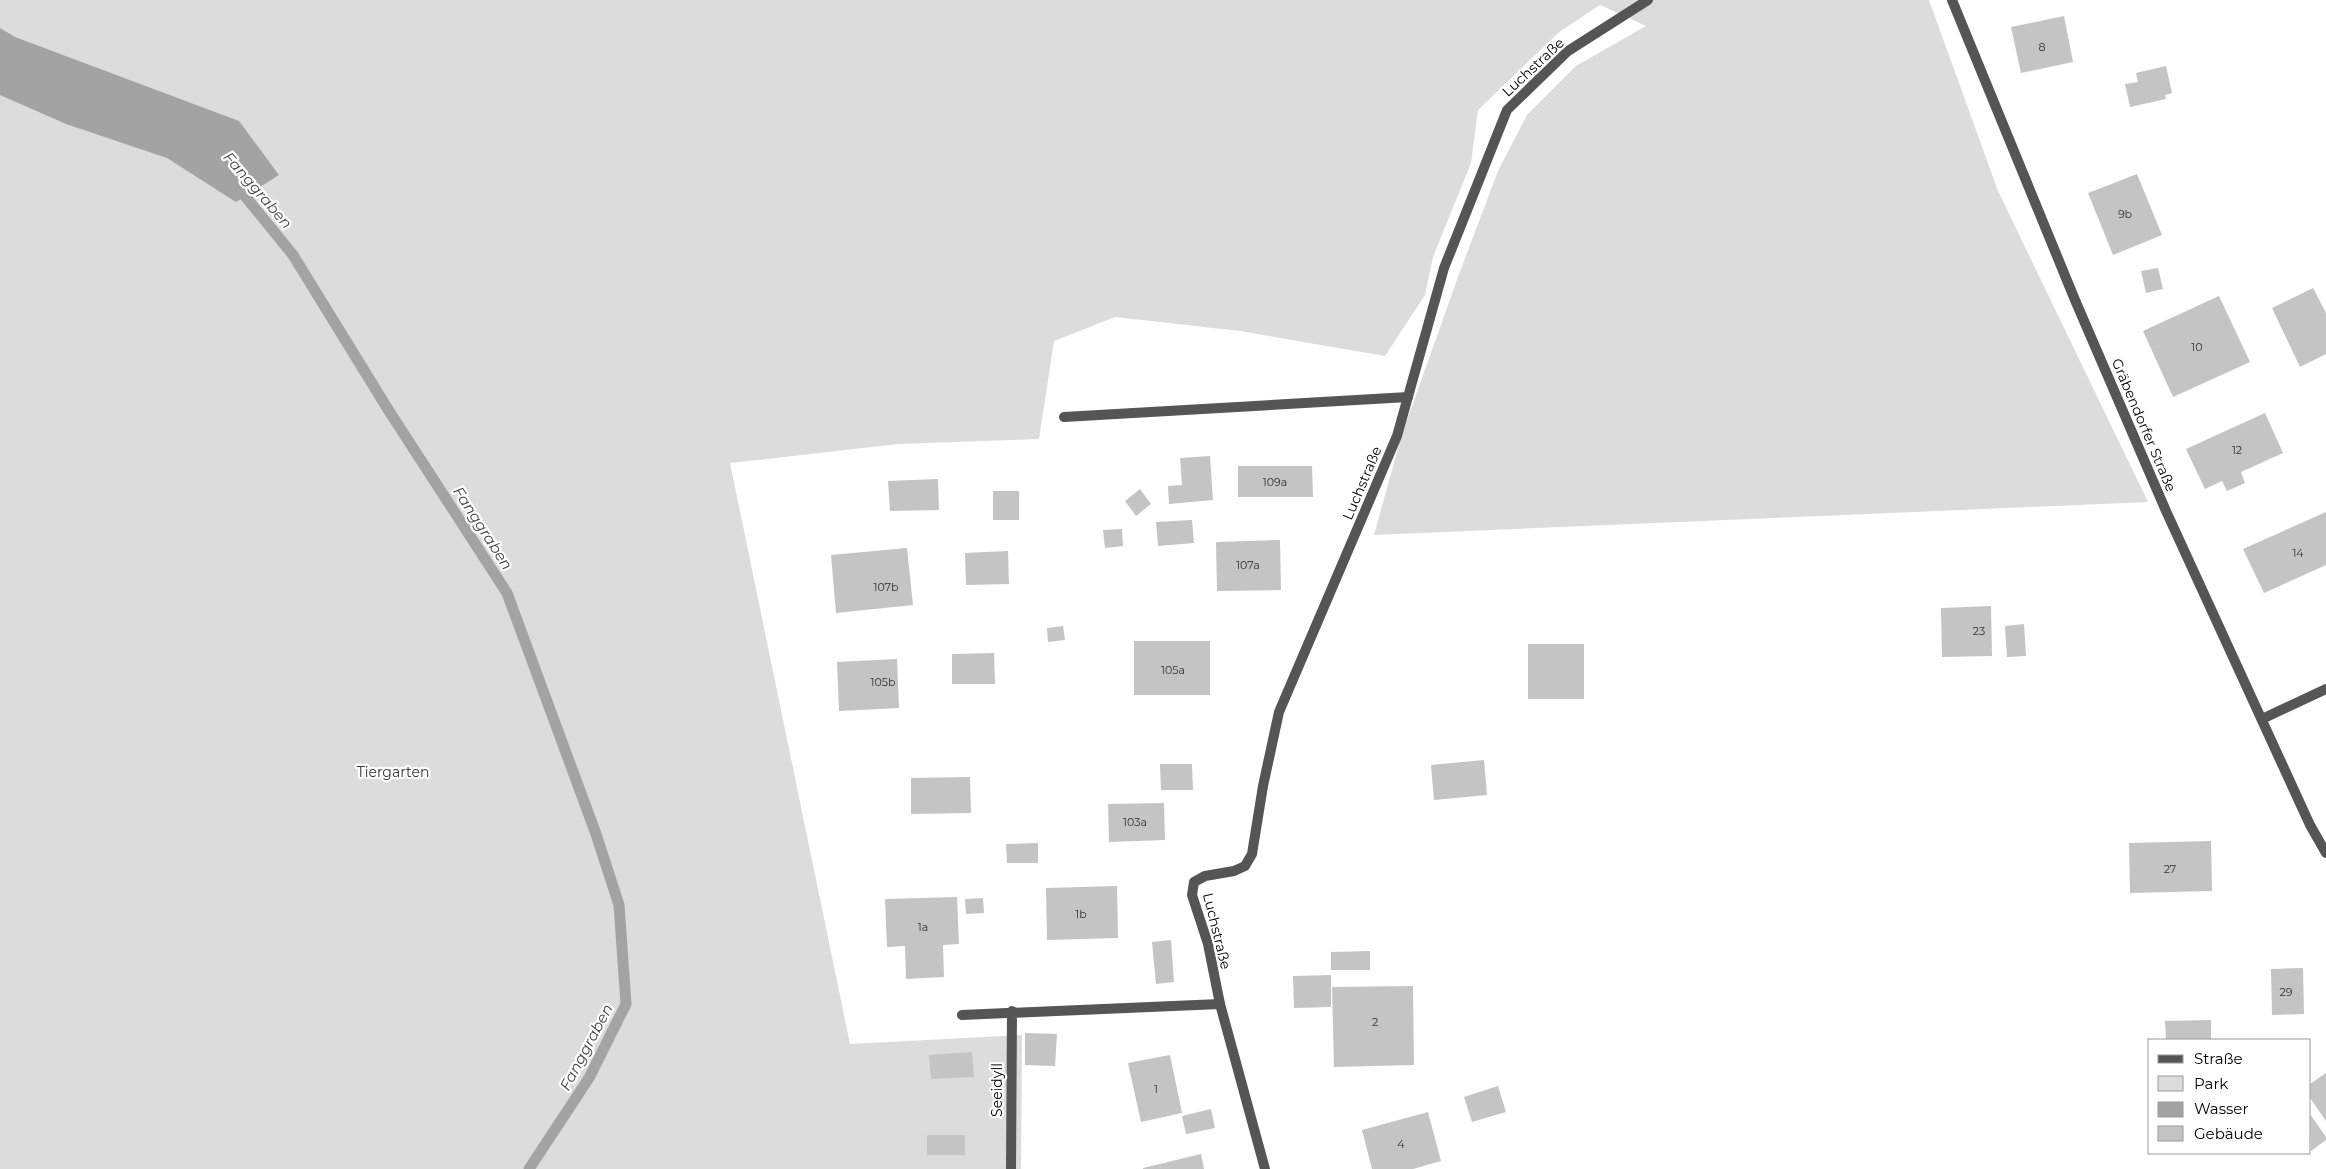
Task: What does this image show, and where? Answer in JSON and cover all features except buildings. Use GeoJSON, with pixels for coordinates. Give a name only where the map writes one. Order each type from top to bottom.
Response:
{"type":"FeatureCollection","features":[{"type":"Feature","properties":{"kind":"street","name":"Luchstraße"},"geometry":{"type":"LineString","coordinates":[[1265,1169],[1220,1004],[1208,944],[1192,895],[1194,882],[1206,876],[1234,872],[1245,866],[1252,854],[1263,786],[1279,712],[1397,436],[1444,268],[1507,110],[1568,51],[1648,0]]}},
{"type":"Feature","properties":{"kind":"street","name":"Gräbendorfer Straße"},"geometry":{"type":"LineString","coordinates":[[1952,0],[2083,319],[2166,511],[2310,825],[2326,853]]}},
{"type":"Feature","properties":{"kind":"street"},"geometry":{"type":"LineString","coordinates":[[1064,417],[1408,397]]}},
{"type":"Feature","properties":{"kind":"street"},"geometry":{"type":"LineString","coordinates":[[2262,718],[2326,689]]}},
{"type":"Feature","properties":{"kind":"street"},"geometry":{"type":"LineString","coordinates":[[962,1015],[1220,1004]]}},
{"type":"Feature","properties":{"kind":"street","name":"Seeidyll"},"geometry":{"type":"LineString","coordinates":[[1011,1169],[1012,1012]]}},
{"type":"Feature","properties":{"kind":"green space","name":"Tiergarten"},"geometry":{"type":"Polygon","coordinates":[[[0,0],[1929,0],[1998,191],[2148,502],[1374,535],[1402,434],[1458,277],[1498,171],[1527,115],[1576,66],[1646,26],[1600,5],[1558,33],[1478,110],[1471,163],[1433,257],[1425,295],[1385,356],[1240,331],[1115,317],[1054,341],[1039,439],[898,444],[730,463],[850,1044],[1022,1035],[1021,1169],[0,1169],[0,0]]]}},
{"type":"Feature","properties":{"kind":"water"},"geometry":{"type":"Polygon","coordinates":[[[0,28],[15,37],[239,121],[279,175],[236,202],[167,158],[66,124],[0,95],[0,28]]]}},
{"type":"Feature","properties":{"kind":"waterway","name":"Fanggraben"},"geometry":{"type":"LineString","coordinates":[[236,185],[293,255],[389,411],[507,593],[596,834],[619,905],[626,1004],[589,1078],[529,1169]]}}]}
